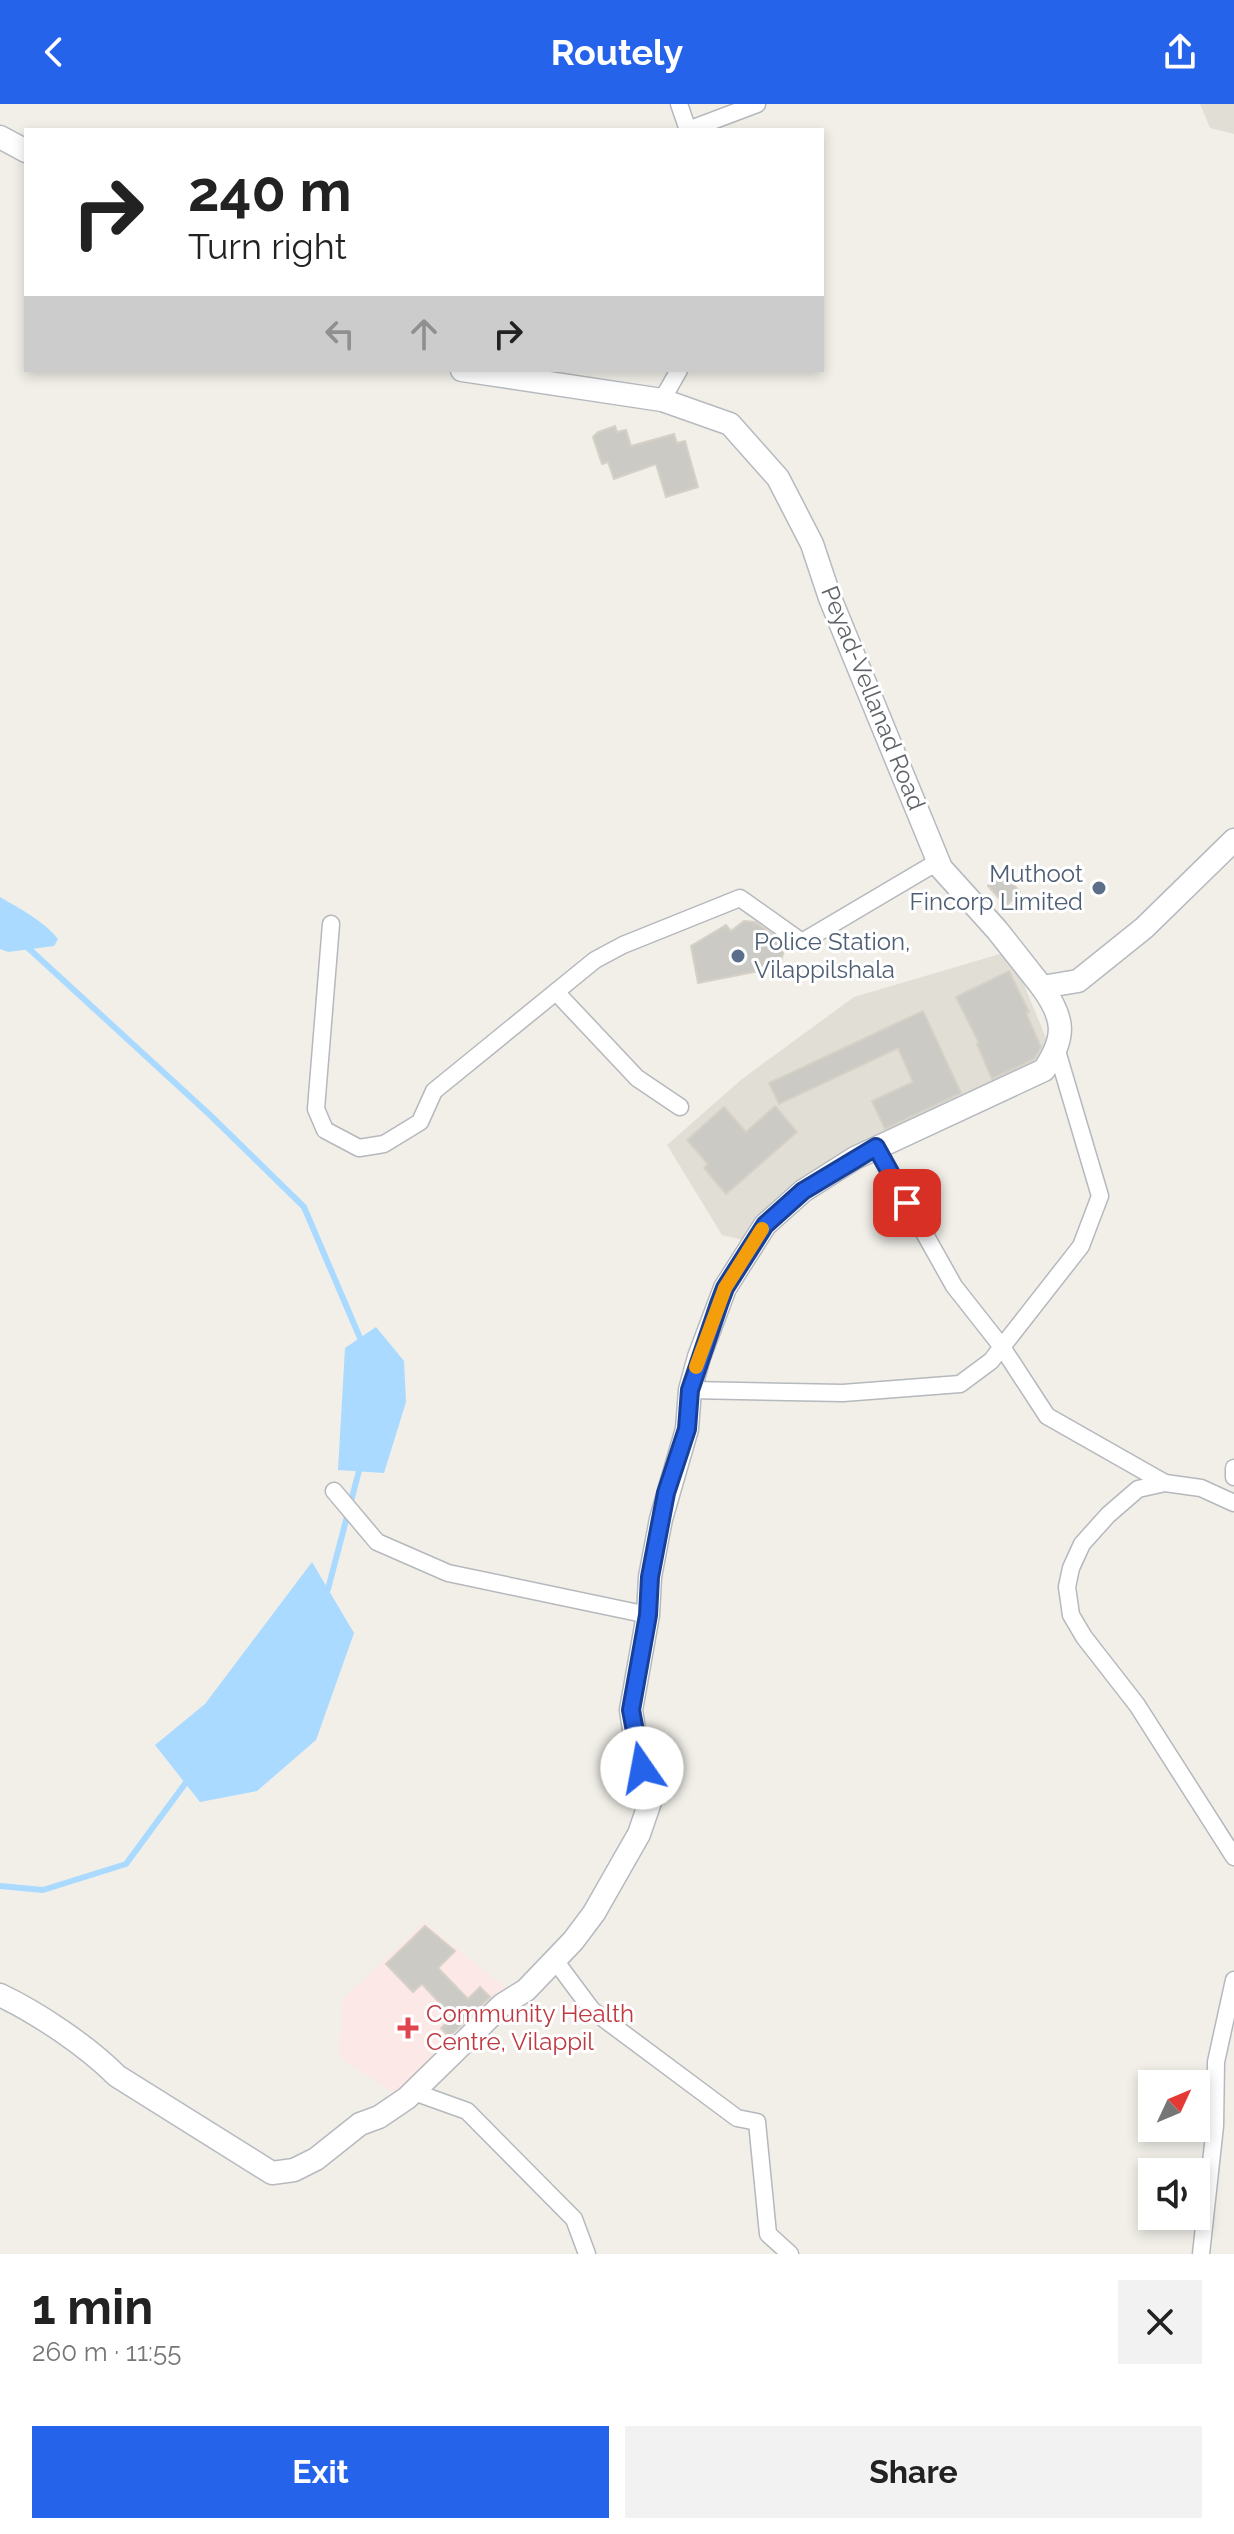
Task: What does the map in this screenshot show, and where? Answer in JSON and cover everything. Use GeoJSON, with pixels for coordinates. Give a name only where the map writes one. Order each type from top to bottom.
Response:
{"type":"FeatureCollection","features":[{"type":"Feature","properties":{"kind":"street"},"geometry":{"type":"LineString","coordinates":[[679,104],[687,128]]}},
{"type":"Feature","properties":{"kind":"street"},"geometry":{"type":"LineString","coordinates":[[693,128],[757,104]]}},
{"type":"Feature","properties":{"kind":"street"},"geometry":{"type":"LineString","coordinates":[[0,137],[24,150]]}},
{"type":"Feature","properties":{"kind":"street","name":"Peyad-Vellanad Road"},"geometry":{"type":"LineString","coordinates":[[475,372],[662,400],[730,424],[778,478],[812,544],[830,598],[941,868],[997,930],[1057,1007],[1060,1025],[1057,1051]]}},
{"type":"Feature","properties":{"kind":"street"},"geometry":{"type":"LineString","coordinates":[[662,400],[678,372]]}},
{"type":"Feature","properties":{"kind":"street"},"geometry":{"type":"LineString","coordinates":[[1042,987],[1078,981],[1144,928],[1234,840]]}},
{"type":"Feature","properties":{"kind":"street"},"geometry":{"type":"LineString","coordinates":[[331,924],[316,1109],[325,1130],[359,1148],[384,1144],[420,1122],[434,1091],[595,960],[623,945],[740,898],[802,942],[939,861]]}},
{"type":"Feature","properties":{"kind":"street"},"geometry":{"type":"LineString","coordinates":[[556,992],[637,1078],[680,1107]]}},
{"type":"Feature","properties":{"kind":"street"},"geometry":{"type":"LineString","coordinates":[[0,1995],[46,2020],[99,2058],[117,2076],[272,2173],[294,2170],[316,2159],[360,2124],[379,2117],[414,2092],[502,2005],[526,1990],[573,1941],[594,1913],[639,1834],[651,1799],[631,1710],[648,1615],[650,1577],[661,1519],[687,1429],[690,1390],[725,1288],[765,1225],[803,1191],[876,1147],[1044,1070],[1057,1051]]}},
{"type":"Feature","properties":{"kind":"street"},"geometry":{"type":"LineString","coordinates":[[690,1390],[843,1393],[960,1384],[991,1361],[1081,1246],[1100,1196],[1057,1051]]}},
{"type":"Feature","properties":{"kind":"street"},"geometry":{"type":"LineString","coordinates":[[876,1147],[954,1286],[1002,1347],[1047,1416],[1165,1483]]}},
{"type":"Feature","properties":{"kind":"street"},"geometry":{"type":"LineString","coordinates":[[1234,1468],[1234,1477]]}},
{"type":"Feature","properties":{"kind":"street"},"geometry":{"type":"LineString","coordinates":[[1234,1503],[1201,1488],[1165,1483],[1138,1489],[1108,1515],[1082,1544],[1071,1568],[1067,1587],[1071,1615],[1100,1659],[1137,1705],[1234,1857]]}},
{"type":"Feature","properties":{"kind":"street"},"geometry":{"type":"LineString","coordinates":[[334,1491],[377,1542],[448,1573],[648,1615]]}},
{"type":"Feature","properties":{"kind":"street"},"geometry":{"type":"LineString","coordinates":[[554,1959],[592,2010],[737,2118],[757,2122],[768,2234],[790,2254]]}},
{"type":"Feature","properties":{"kind":"street"},"geometry":{"type":"LineString","coordinates":[[1201,2254],[1215,2126],[1216,2062],[1234,1980]]}},
{"type":"Feature","properties":{"kind":"street"},"geometry":{"type":"LineString","coordinates":[[414,2092],[467,2111],[574,2219],[587,2254]]}},
{"type":"Feature","properties":{"kind":"street"},"geometry":{"type":"LineString","coordinates":[[1215,2126],[1234,2129]]}},
{"type":"Feature","properties":{"kind":"shaded area"},"geometry":{"type":"Polygon","coordinates":[[[1200,104],[1234,104],[1234,134],[1210,128],[1200,104]]]}},
{"type":"Feature","properties":{"kind":"shaded area"},"geometry":{"type":"Polygon","coordinates":[[[1010,951],[1051,1050],[1042,1064],[879,1139],[743,1240],[722,1235],[667,1145],[742,1079],[854,997],[1010,951]]]}},
{"type":"Feature","properties":{"kind":"shaded area","name":"Community Health Centre, Vilappil"},"geometry":{"type":"Polygon","coordinates":[[[424,1922],[512,1993],[401,2098],[339,2057],[343,1999],[424,1922]]]}},
{"type":"Feature","properties":{"kind":"water"},"geometry":{"type":"Polygon","coordinates":[[[0,897],[46,927],[58,939],[54,946],[8,952],[0,949],[0,897]]]}},
{"type":"Feature","properties":{"kind":"water"},"geometry":{"type":"Polygon","coordinates":[[[376,1327],[404,1361],[406,1402],[384,1473],[338,1470],[345,1348],[376,1327]]]}},
{"type":"Feature","properties":{"kind":"water"},"geometry":{"type":"Polygon","coordinates":[[[312,1562],[354,1633],[316,1740],[257,1791],[200,1802],[155,1745],[205,1704],[312,1562]]]}},
{"type":"Feature","properties":{"kind":"building"},"geometry":{"type":"Polygon","coordinates":[[[615,426],[617,432],[626,430],[631,446],[674,434],[677,443],[685,441],[698,487],[666,497],[656,464],[614,479],[608,462],[602,464],[593,437],[615,426]]]}},
{"type":"Feature","properties":{"kind":"building"},"geometry":{"type":"Polygon","coordinates":[[[1002,872],[1020,892],[1006,906],[988,886],[1002,872]]]}},
{"type":"Feature","properties":{"kind":"building","name":"Police Station, Vilappilshala"},"geometry":{"type":"Polygon","coordinates":[[[744,921],[755,922],[786,944],[779,967],[698,983],[691,946],[726,925],[731,931],[744,921]]]}},
{"type":"Feature","properties":{"kind":"building"},"geometry":{"type":"Polygon","coordinates":[[[1009,971],[1029,1012],[1026,1013],[1041,1047],[1034,1059],[992,1079],[979,1043],[956,997],[1009,971]]]}},
{"type":"Feature","properties":{"kind":"building"},"geometry":{"type":"Polygon","coordinates":[[[923,1011],[961,1093],[885,1129],[872,1101],[913,1082],[898,1048],[779,1104],[769,1083],[923,1011]]]}},
{"type":"Feature","properties":{"kind":"building"},"geometry":{"type":"Polygon","coordinates":[[[775,1106],[797,1132],[726,1194],[704,1168],[708,1164],[687,1140],[724,1107],[746,1132],[775,1106]]]}},
{"type":"Feature","properties":{"kind":"building"},"geometry":{"type":"Polygon","coordinates":[[[425,1926],[455,1951],[438,1968],[468,1999],[480,1987],[490,1997],[449,2037],[441,2028],[453,2017],[422,1984],[413,1992],[386,1964],[425,1926]]]}},
{"type":"Feature","properties":{"kind":"waterway"},"geometry":{"type":"LineString","coordinates":[[26,946],[210,1115],[304,1207],[360,1344]]}},
{"type":"Feature","properties":{"kind":"waterway"},"geometry":{"type":"LineString","coordinates":[[325,1594],[360,1467]]}},
{"type":"Feature","properties":{"kind":"waterway"},"geometry":{"type":"LineString","coordinates":[[0,1886],[43,1890],[126,1864],[190,1777]]}},
{"type":"Feature","properties":{"kind":"slow traffic"},"geometry":{"type":"LineString","coordinates":[[696,1367],[725,1288],[762,1229]]}},
{"type":"Feature","properties":{"kind":"place","name":"Muthoot Fincorp Limited"},"geometry":{"type":"Point","coordinates":[1099,888]}},
{"type":"Feature","properties":{"kind":"place","name":"Police Station, Vilappilshala"},"geometry":{"type":"Point","coordinates":[738,956]}},
{"type":"Feature","properties":{"kind":"place","name":"Community Health Centre, Vilappil"},"geometry":{"type":"Point","coordinates":[408,2028]}},
{"type":"Feature","properties":{"kind":"route"},"geometry":{"type":"LineString","coordinates":[[642,1768],[631,1710],[648,1615],[650,1577],[666,1493],[687,1429],[690,1390],[725,1288],[765,1225],[803,1191],[876,1147],[907,1203]]}}]}
